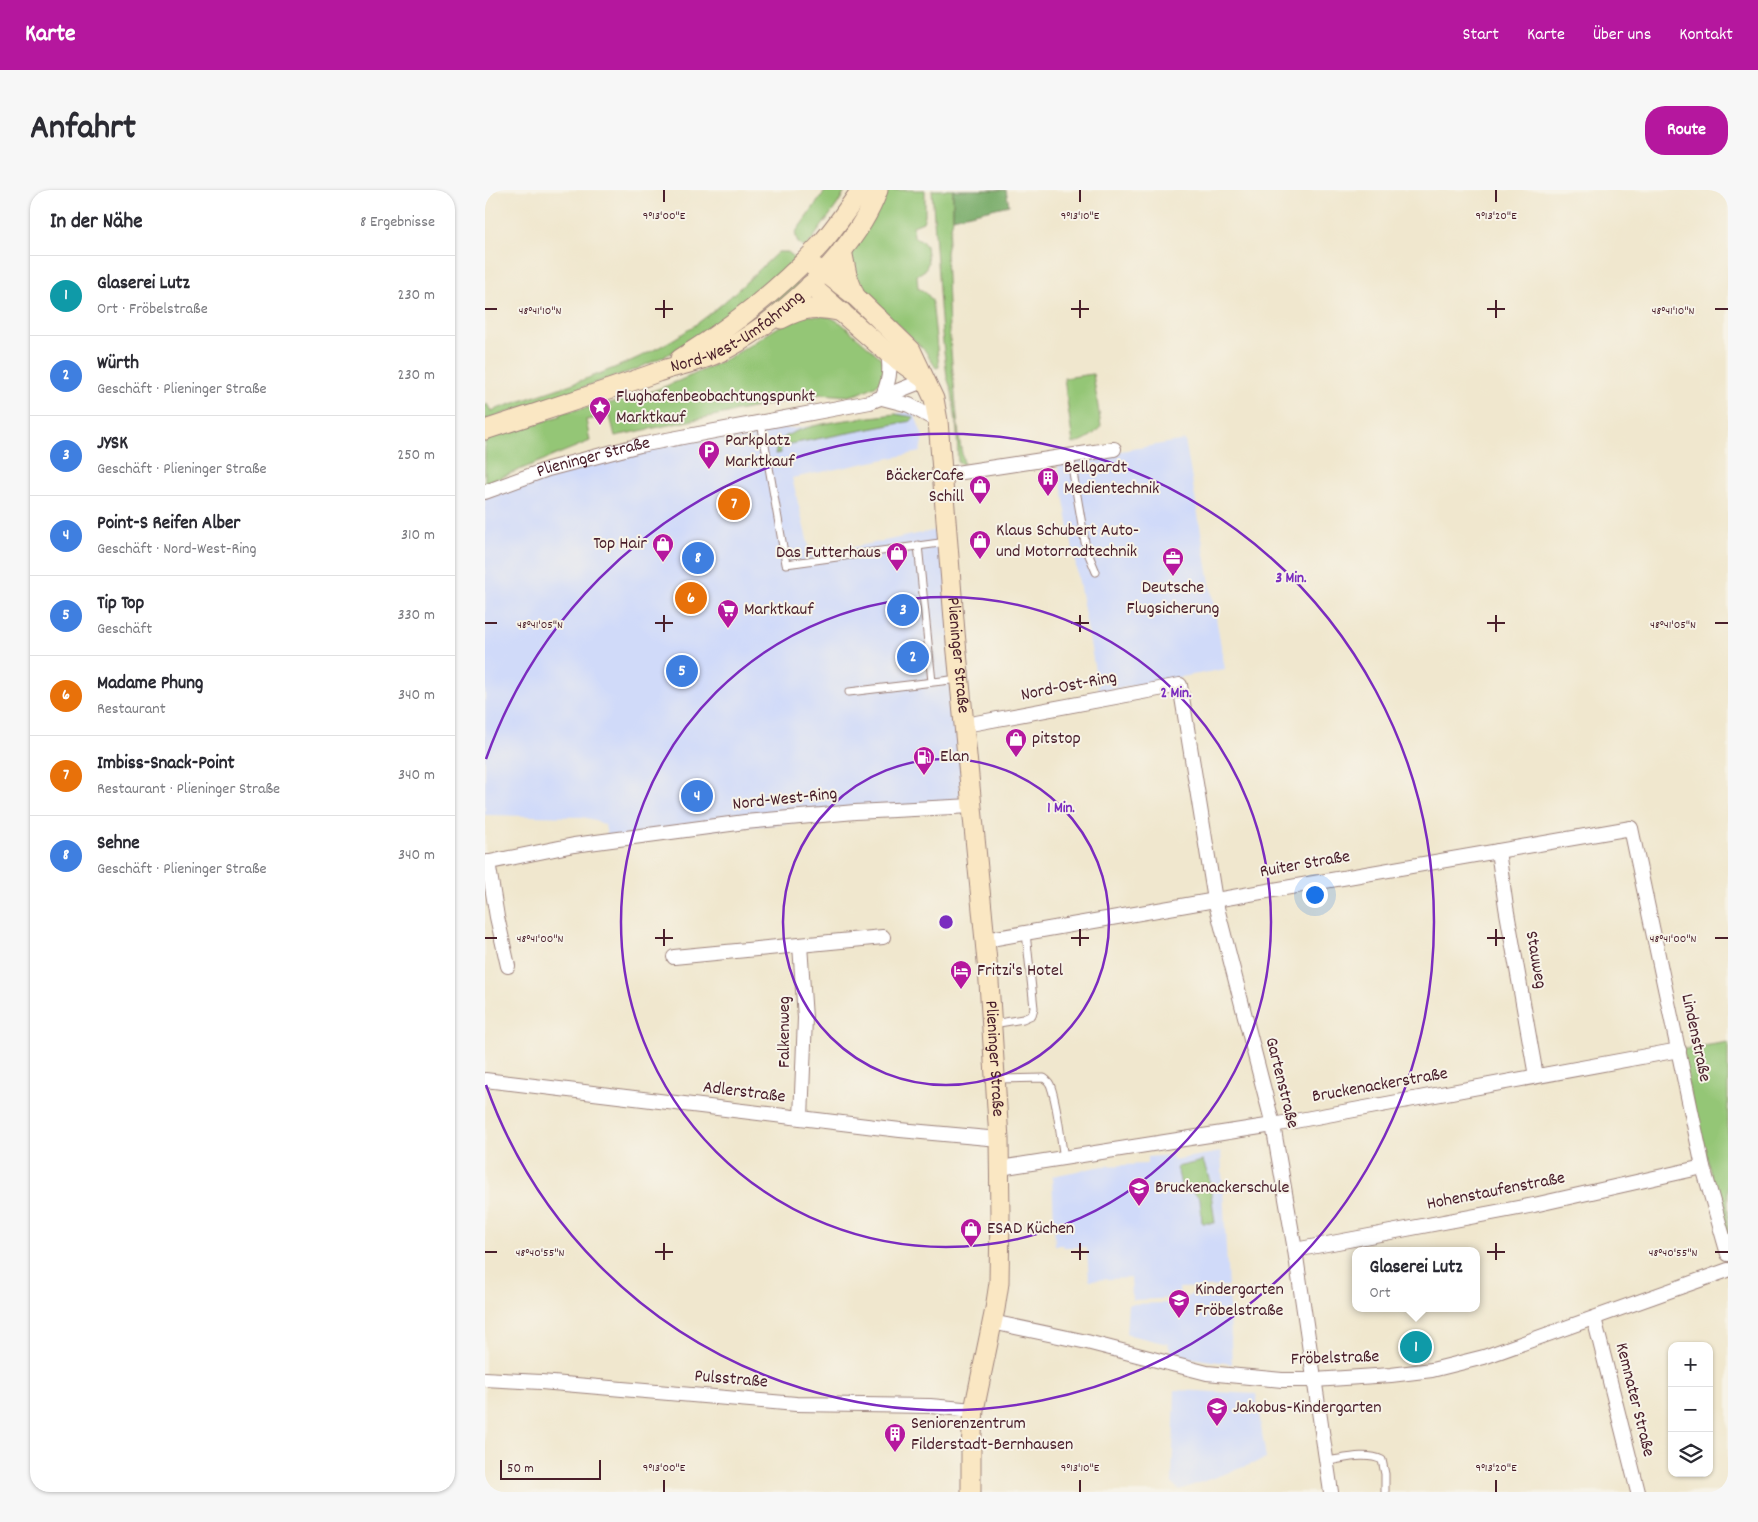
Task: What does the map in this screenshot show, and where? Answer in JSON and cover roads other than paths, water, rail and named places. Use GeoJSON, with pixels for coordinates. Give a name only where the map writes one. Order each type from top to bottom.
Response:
{"type":"FeatureCollection","features":[{"type":"Feature","properties":{"kind":"main road","name":"Nord-West-Umfahrung"},"geometry":{"type":"LineString","coordinates":[[660,371],[712,339],[741,318],[804,262],[829,234],[861,190]]}},
{"type":"Feature","properties":{"kind":"main road","name":"Nord-West-Umfahrung"},"geometry":{"type":"LineString","coordinates":[[485,430],[627,384],[660,371],[715,355],[757,330],[817,278],[842,250],[869,211],[878,190]]}},
{"type":"Feature","properties":{"kind":"main road"},"geometry":{"type":"LineString","coordinates":[[842,250],[847,275],[855,296]]}},
{"type":"Feature","properties":{"kind":"main road"},"geometry":{"type":"LineString","coordinates":[[804,262],[842,312],[888,353],[925,380]]}},
{"type":"Feature","properties":{"kind":"main road","name":"Plieninger Straße"},"geometry":{"type":"LineString","coordinates":[[817,278],[855,296],[911,350],[934,399],[938,421],[992,1024],[1000,1168],[999,1271],[992,1322],[974,1410],[971,1444],[971,1492]]}},
{"type":"Feature","properties":{"kind":"main road"},"geometry":{"type":"LineString","coordinates":[[757,330],[800,310],[827,309],[842,312]]}},
{"type":"Feature","properties":{"kind":"street"},"geometry":{"type":"LineString","coordinates":[[881,398],[889,380],[890,366],[888,353]]}},
{"type":"Feature","properties":{"kind":"street","name":"Plieninger Straße"},"geometry":{"type":"LineString","coordinates":[[485,492],[548,469],[619,450],[853,406],[881,398],[925,380]]}},
{"type":"Feature","properties":{"kind":"street","name":"Plieninger Straße"},"geometry":{"type":"LineString","coordinates":[[881,398],[909,405],[938,421]]}},
{"type":"Feature","properties":{"kind":"street"},"geometry":{"type":"LineString","coordinates":[[943,475],[1114,448]]}},
{"type":"Feature","properties":{"kind":"street","name":"Nord-Ost-Ring"},"geometry":{"type":"LineString","coordinates":[[965,725],[1180,685]]}},
{"type":"Feature","properties":{"kind":"street","name":"Gartenstraße"},"geometry":{"type":"LineString","coordinates":[[1180,685],[1215,900],[1273,1125],[1295,1250],[1331,1492]]}},
{"type":"Feature","properties":{"kind":"street","name":"Nord-West-Ring"},"geometry":{"type":"LineString","coordinates":[[487,862],[574,845],[745,822],[855,812],[973,806]]}},
{"type":"Feature","properties":{"kind":"street","name":"Ruiter Straße"},"geometry":{"type":"LineString","coordinates":[[985,940],[1631,828]]}},
{"type":"Feature","properties":{"kind":"street","name":"Lindenstraße"},"geometry":{"type":"LineString","coordinates":[[1631,828],[1703,1166],[1728,1254]]}},
{"type":"Feature","properties":{"kind":"street","name":"Stauweg"},"geometry":{"type":"LineString","coordinates":[[1498,851],[1536,1076]]}},
{"type":"Feature","properties":{"kind":"street"},"geometry":{"type":"LineString","coordinates":[[487,862],[508,966]]}},
{"type":"Feature","properties":{"kind":"street"},"geometry":{"type":"LineString","coordinates":[[674,957],[883,937]]}},
{"type":"Feature","properties":{"kind":"street","name":"Falkenweg"},"geometry":{"type":"LineString","coordinates":[[800,945],[805,1018],[801,1118]]}},
{"type":"Feature","properties":{"kind":"street","name":"Bruckenackerstraße"},"geometry":{"type":"LineString","coordinates":[[1000,1168],[1273,1125],[1679,1050]]}},
{"type":"Feature","properties":{"kind":"street","name":"Adlerstraße"},"geometry":{"type":"LineString","coordinates":[[485,1080],[957,1136],[999,1139]]}},
{"type":"Feature","properties":{"kind":"street","name":"Hohenstaufenstraße"},"geometry":{"type":"LineString","coordinates":[[1295,1250],[1534,1205],[1703,1166]]}},
{"type":"Feature","properties":{"kind":"street","name":"Fröbelstraße"},"geometry":{"type":"LineString","coordinates":[[992,1322],[1087,1342],[1207,1373],[1282,1380],[1314,1380],[1405,1374],[1451,1366],[1511,1348],[1728,1270]]}},
{"type":"Feature","properties":{"kind":"street","name":"Kemnater Straße"},"geometry":{"type":"LineString","coordinates":[[1594,1318],[1638,1492]]}},
{"type":"Feature","properties":{"kind":"street","name":"Pulsstraße"},"geometry":{"type":"LineString","coordinates":[[485,1379],[797,1404],[930,1406],[974,1410]]}},
{"type":"Feature","properties":{"kind":"lane"},"geometry":{"type":"LineString","coordinates":[[761,422],[786,564],[948,542]]}},
{"type":"Feature","properties":{"kind":"lane"},"geometry":{"type":"LineString","coordinates":[[1070,455],[1086,548],[1096,572]]}},
{"type":"Feature","properties":{"kind":"lane"},"geometry":{"type":"LineString","coordinates":[[918,545],[932,682]]}},
{"type":"Feature","properties":{"kind":"lane"},"geometry":{"type":"LineString","coordinates":[[849,692],[960,679]]}},
{"type":"Feature","properties":{"kind":"lane"},"geometry":{"type":"LineString","coordinates":[[992,1024],[1032,1015],[1034,1008],[1026,933]]}},
{"type":"Feature","properties":{"kind":"lane"},"geometry":{"type":"LineString","coordinates":[[995,1079],[1044,1078],[1048,1081],[1054,1101],[1063,1158]]}},
{"type":"Feature","properties":{"kind":"lane"},"geometry":{"type":"LineString","coordinates":[[1327,1461],[1365,1456],[1376,1457],[1381,1460],[1385,1474],[1385,1492]]}},
{"type":"Feature","properties":{"kind":"place","name":"Flughafenbeobachtungspunkt Marktkauf"},"geometry":{"type":"Point","coordinates":[600,426]}},
{"type":"Feature","properties":{"kind":"place","name":"Parkplatz Marktkauf"},"geometry":{"type":"Point","coordinates":[709,470]}},
{"type":"Feature","properties":{"kind":"place","name":"Bellgardt Medientechnik"},"geometry":{"type":"Point","coordinates":[1048,497]}},
{"type":"Feature","properties":{"kind":"place","name":"Imbiss-Snack-Point"},"geometry":{"type":"Point","coordinates":[734,504]}},
{"type":"Feature","properties":{"kind":"place","name":"BäckerCafe Schill"},"geometry":{"type":"Point","coordinates":[980,505]}},
{"type":"Feature","properties":{"kind":"place","name":"Sehne"},"geometry":{"type":"Point","coordinates":[698,558]}},
{"type":"Feature","properties":{"kind":"place","name":"Klaus Schubert Auto- und Motorradtechnik"},"geometry":{"type":"Point","coordinates":[980,560]}},
{"type":"Feature","properties":{"kind":"place","name":"Top Hair"},"geometry":{"type":"Point","coordinates":[663,563]}},
{"type":"Feature","properties":{"kind":"place","name":"Das Futterhaus"},"geometry":{"type":"Point","coordinates":[897,572]}},
{"type":"Feature","properties":{"kind":"place","name":"Deutsche Flugsicherung"},"geometry":{"type":"Point","coordinates":[1173,577]}},
{"type":"Feature","properties":{"kind":"place","name":"Madame Phung"},"geometry":{"type":"Point","coordinates":[691,598]}},
{"type":"Feature","properties":{"kind":"place","name":"JYSK"},"geometry":{"type":"Point","coordinates":[903,610]}},
{"type":"Feature","properties":{"kind":"place","name":"Marktkauf"},"geometry":{"type":"Point","coordinates":[728,629]}},
{"type":"Feature","properties":{"kind":"place","name":"Würth"},"geometry":{"type":"Point","coordinates":[913,657]}},
{"type":"Feature","properties":{"kind":"place","name":"Tip Top"},"geometry":{"type":"Point","coordinates":[682,671]}},
{"type":"Feature","properties":{"kind":"place","name":"pitstop"},"geometry":{"type":"Point","coordinates":[1016,758]}},
{"type":"Feature","properties":{"kind":"place","name":"Elan"},"geometry":{"type":"Point","coordinates":[924,776]}},
{"type":"Feature","properties":{"kind":"place","name":"Point-S Reifen Alber"},"geometry":{"type":"Point","coordinates":[697,796]}},
{"type":"Feature","properties":{"kind":"place","name":"Fritzi's Hotel"},"geometry":{"type":"Point","coordinates":[961,990]}},
{"type":"Feature","properties":{"kind":"place","name":"Bruckenackerschule"},"geometry":{"type":"Point","coordinates":[1139,1207]}},
{"type":"Feature","properties":{"kind":"place","name":"ESAD Küchen"},"geometry":{"type":"Point","coordinates":[971,1248]}},
{"type":"Feature","properties":{"kind":"place","name":"Kindergarten Fröbelstraße"},"geometry":{"type":"Point","coordinates":[1179,1319]}},
{"type":"Feature","properties":{"kind":"place","name":"Glaserei Lutz"},"geometry":{"type":"Point","coordinates":[1416,1347]}},
{"type":"Feature","properties":{"kind":"place","name":"Jakobus-Kindergarten"},"geometry":{"type":"Point","coordinates":[1217,1427]}},
{"type":"Feature","properties":{"kind":"place","name":"Seniorenzentrum Filderstadt-Bernhausen"},"geometry":{"type":"Point","coordinates":[895,1453]}}]}
